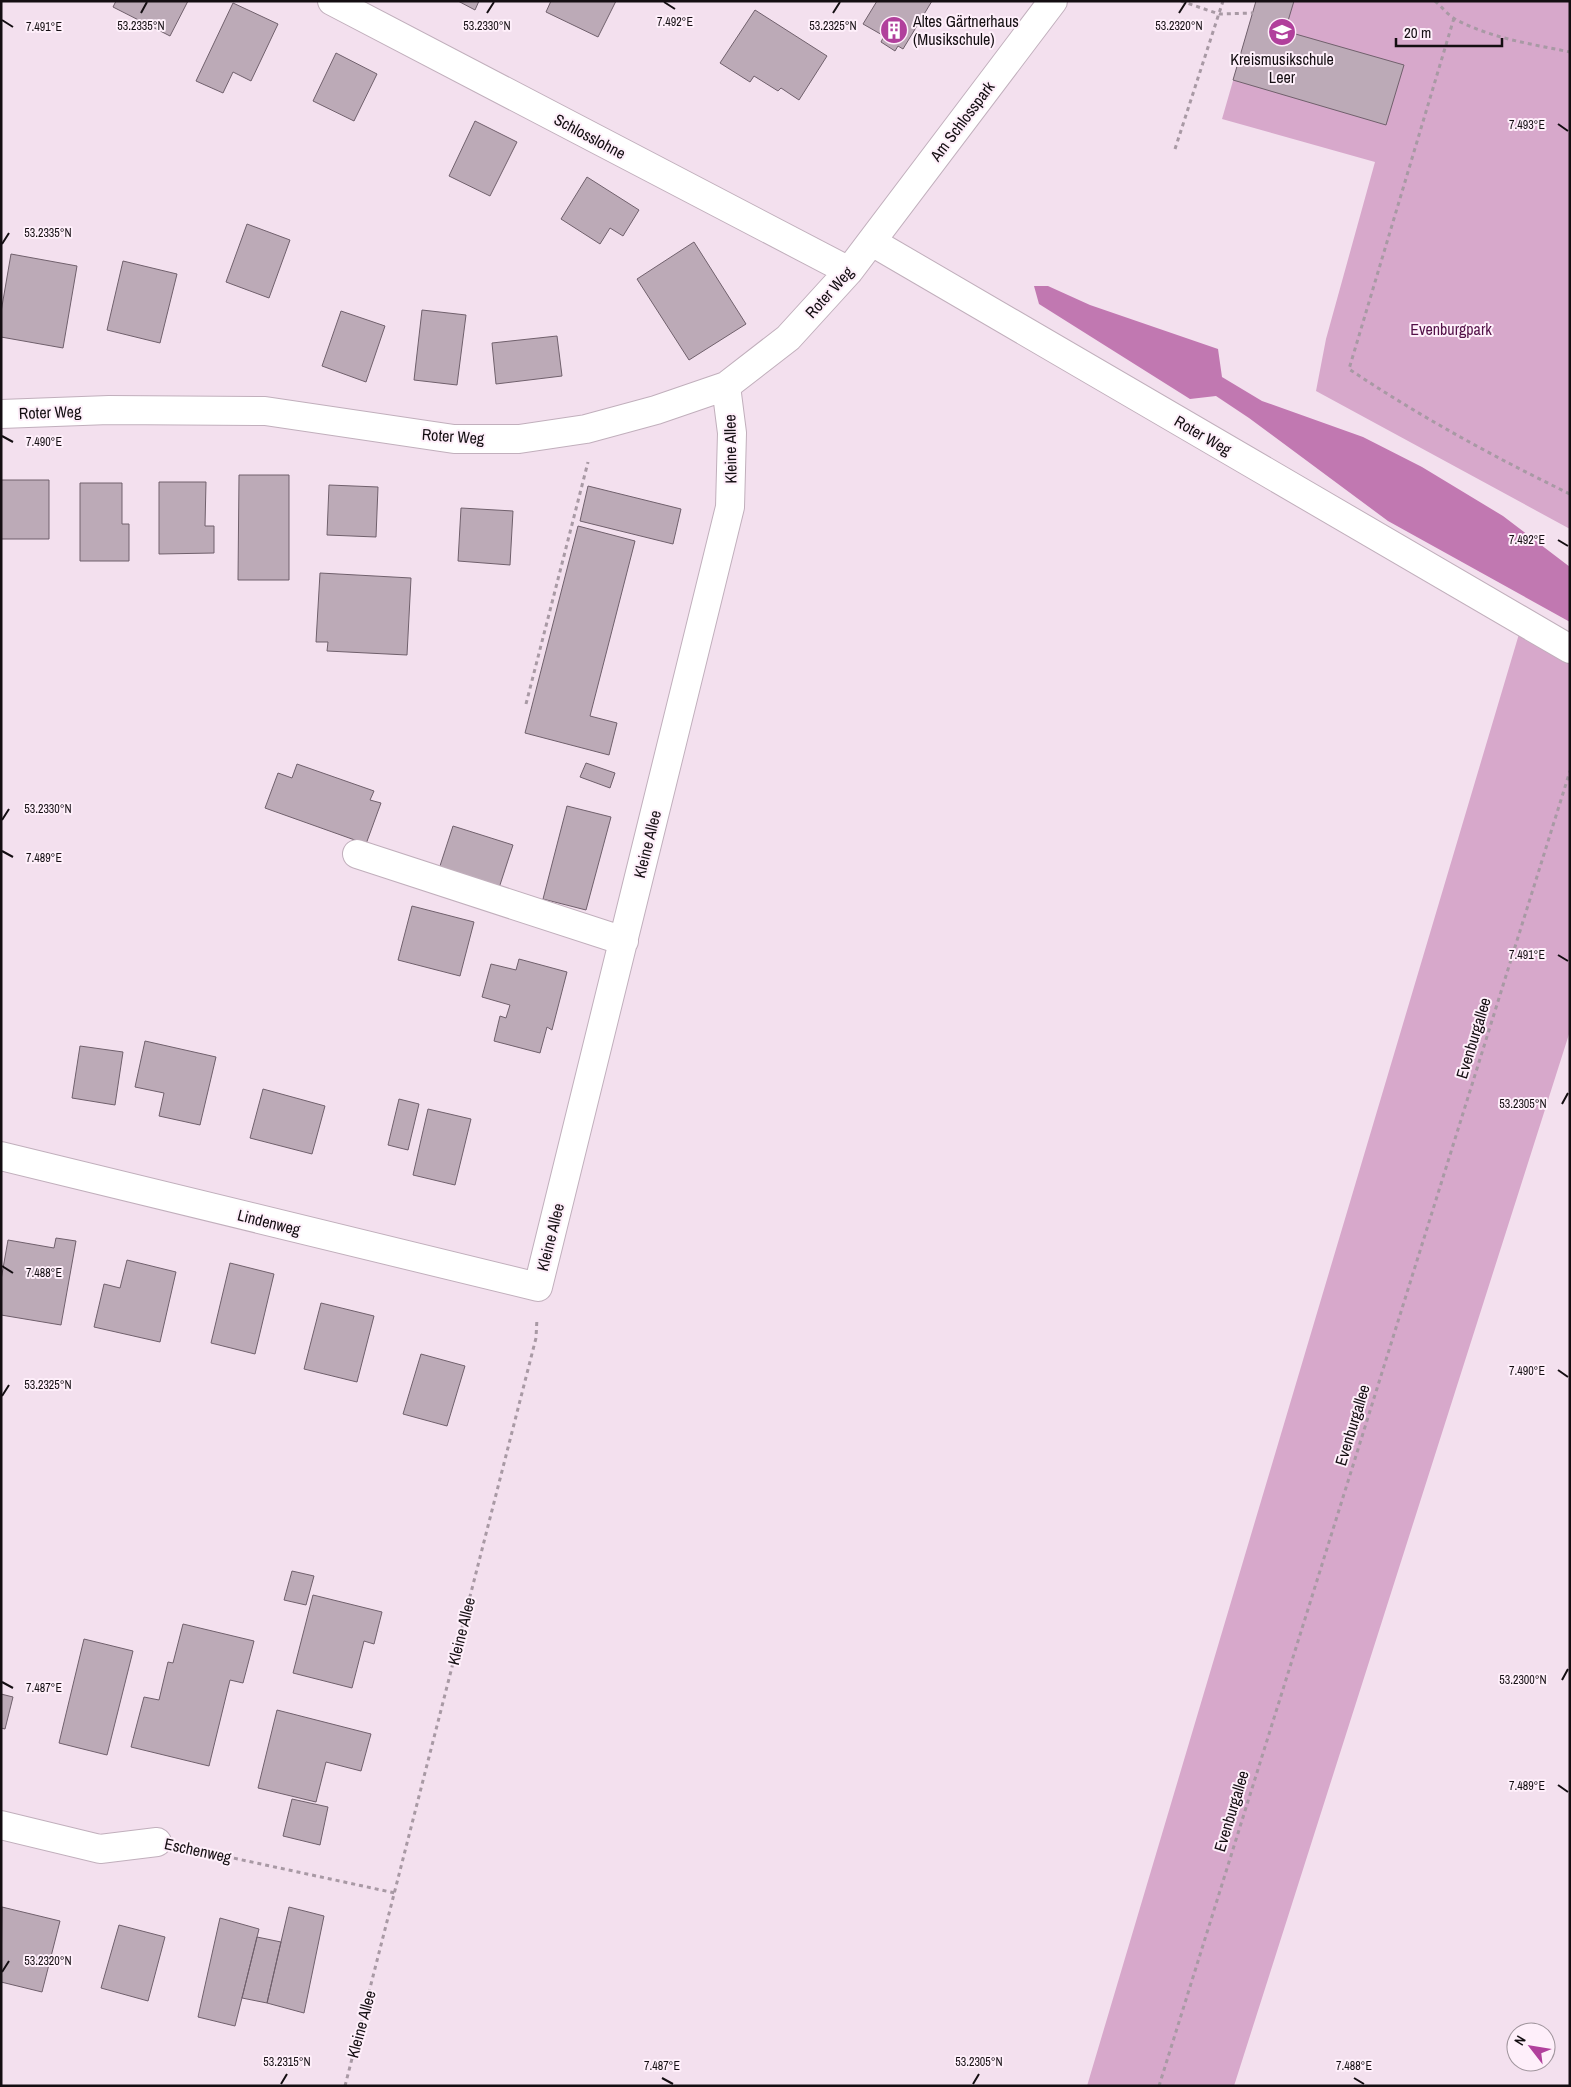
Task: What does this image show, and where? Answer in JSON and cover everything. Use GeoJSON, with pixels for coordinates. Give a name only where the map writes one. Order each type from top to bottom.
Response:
{"type":"FeatureCollection","features":[{"type":"Feature","properties":{"kind":"street","name":"Schlosslohne"},"geometry":{"type":"LineString","coordinates":[[332,1],[849,271]]}},
{"type":"Feature","properties":{"kind":"street","name":"Am Schlosspark"},"geometry":{"type":"LineString","coordinates":[[872,242],[1053,1]]}},
{"type":"Feature","properties":{"kind":"street","name":"Roter Weg"},"geometry":{"type":"LineString","coordinates":[[1,414],[109,410],[265,411],[454,439],[520,438],[597,426],[656,410],[726,386],[788,338],[849,271],[872,242],[1570,649]]}},
{"type":"Feature","properties":{"kind":"street","name":"Kleine Allee"},"geometry":{"type":"LineString","coordinates":[[538,1287],[730,507],[732,434],[726,386]]}},
{"type":"Feature","properties":{"kind":"street"},"geometry":{"type":"LineString","coordinates":[[357,854],[624,941]]}},
{"type":"Feature","properties":{"kind":"street","name":"Lindenweg"},"geometry":{"type":"LineString","coordinates":[[1,1156],[538,1287]]}},
{"type":"Feature","properties":{"kind":"street","name":"Eschenweg"},"geometry":{"type":"LineString","coordinates":[[1,1825],[100,1849],[157,1842]]}},
{"type":"Feature","properties":{"kind":"path"},"geometry":{"type":"LineString","coordinates":[[1181,1],[1219,14],[1253,13]]}},
{"type":"Feature","properties":{"kind":"path"},"geometry":{"type":"LineString","coordinates":[[1175,149],[1223,1]]}},
{"type":"Feature","properties":{"kind":"path"},"geometry":{"type":"LineString","coordinates":[[1435,1],[1454,18],[1483,31],[1570,52]]}},
{"type":"Feature","properties":{"kind":"path"},"geometry":{"type":"LineString","coordinates":[[1454,18],[1349,368],[1396,400],[1523,471],[1570,494]]}},
{"type":"Feature","properties":{"kind":"path"},"geometry":{"type":"LineString","coordinates":[[526,704],[597,426]]}},
{"type":"Feature","properties":{"kind":"path","name":"Evenburgallee"},"geometry":{"type":"LineString","coordinates":[[1159,2086],[1570,771]]}},
{"type":"Feature","properties":{"kind":"path","name":"Kleine Allee"},"geometry":{"type":"LineString","coordinates":[[345,2086],[536,1338],[538,1287]]}},
{"type":"Feature","properties":{"kind":"path","name":"Eschenweg"},"geometry":{"type":"LineString","coordinates":[[157,1842],[395,1893]]}},
{"type":"Feature","properties":{"kind":"green space","name":"Evenburgpark"},"geometry":{"type":"Polygon","coordinates":[[[1256,1],[1570,1],[1570,529],[1316,391],[1326,339],[1375,162],[1222,119],[1256,1]]]}},
{"type":"Feature","properties":{"kind":"green space"},"geometry":{"type":"Polygon","coordinates":[[[1519,634],[1570,663],[1570,1031],[1234,2086],[1087,2086],[1519,634]]]}},
{"type":"Feature","properties":{"kind":"shaded area"},"geometry":{"type":"Polygon","coordinates":[[[1034,286],[1048,286],[1090,305],[1218,349],[1222,377],[1262,401],[1363,437],[1422,467],[1503,516],[1570,567],[1570,622],[1388,521],[1249,418],[1216,396],[1190,399],[1039,304],[1034,286]]]}},
{"type":"Feature","properties":{"kind":"building"},"geometry":{"type":"Polygon","coordinates":[[[116,1],[188,1],[170,36],[113,7],[116,1]]]}},
{"type":"Feature","properties":{"kind":"building"},"geometry":{"type":"Polygon","coordinates":[[[458,1],[479,1],[475,10],[458,1]]]}},
{"type":"Feature","properties":{"kind":"building"},"geometry":{"type":"Polygon","coordinates":[[[551,1],[616,1],[598,37],[546,12],[551,1]]]}},
{"type":"Feature","properties":{"kind":"building","name":"Altes Gärtnerhaus (Musikschule)"},"geometry":{"type":"Polygon","coordinates":[[[877,1],[932,1],[903,49],[898,46],[895,51],[881,42],[884,36],[863,24],[877,1]]]}},
{"type":"Feature","properties":{"kind":"building"},"geometry":{"type":"Polygon","coordinates":[[[1256,1],[1294,1],[1285,31],[1404,65],[1386,125],[1233,80],[1256,1]]]}},
{"type":"Feature","properties":{"kind":"building"},"geometry":{"type":"Polygon","coordinates":[[[233,3],[278,24],[251,81],[233,72],[223,93],[196,81],[233,3]]]}},
{"type":"Feature","properties":{"kind":"building"},"geometry":{"type":"Polygon","coordinates":[[[755,10],[827,56],[799,100],[781,88],[778,91],[754,76],[750,82],[720,63],[755,10]]]}},
{"type":"Feature","properties":{"kind":"building"},"geometry":{"type":"Polygon","coordinates":[[[336,53],[377,74],[354,121],[313,101],[336,53]]]}},
{"type":"Feature","properties":{"kind":"building"},"geometry":{"type":"Polygon","coordinates":[[[475,121],[517,142],[490,196],[449,176],[475,121]]]}},
{"type":"Feature","properties":{"kind":"building"},"geometry":{"type":"Polygon","coordinates":[[[587,177],[639,210],[623,236],[610,228],[600,244],[561,219],[587,177]]]}},
{"type":"Feature","properties":{"kind":"building"},"geometry":{"type":"Polygon","coordinates":[[[247,224],[290,240],[269,298],[226,282],[247,224]]]}},
{"type":"Feature","properties":{"kind":"building"},"geometry":{"type":"Polygon","coordinates":[[[694,242],[746,324],[689,360],[637,279],[694,242]]]}},
{"type":"Feature","properties":{"kind":"building"},"geometry":{"type":"Polygon","coordinates":[[[11,254],[77,266],[63,348],[1,337],[1,312],[11,254]]]}},
{"type":"Feature","properties":{"kind":"building"},"geometry":{"type":"Polygon","coordinates":[[[123,261],[177,274],[160,343],[107,330],[123,261]]]}},
{"type":"Feature","properties":{"kind":"building"},"geometry":{"type":"Polygon","coordinates":[[[422,310],[466,315],[457,385],[414,380],[422,310]]]}},
{"type":"Feature","properties":{"kind":"building"},"geometry":{"type":"Polygon","coordinates":[[[341,311],[385,326],[366,382],[322,366],[341,311]]]}},
{"type":"Feature","properties":{"kind":"building"},"geometry":{"type":"Polygon","coordinates":[[[557,336],[562,376],[496,384],[492,343],[557,336]]]}},
{"type":"Feature","properties":{"kind":"building"},"geometry":{"type":"Polygon","coordinates":[[[239,475],[289,475],[289,580],[238,580],[239,475]]]}},
{"type":"Feature","properties":{"kind":"building"},"geometry":{"type":"Polygon","coordinates":[[[1,480],[49,480],[49,539],[1,539],[1,480]]]}},
{"type":"Feature","properties":{"kind":"building"},"geometry":{"type":"Polygon","coordinates":[[[159,482],[206,482],[205,526],[214,526],[214,553],[159,554],[159,482]]]}},
{"type":"Feature","properties":{"kind":"building"},"geometry":{"type":"Polygon","coordinates":[[[80,483],[122,483],[122,524],[129,524],[129,561],[80,561],[80,483]]]}},
{"type":"Feature","properties":{"kind":"building"},"geometry":{"type":"Polygon","coordinates":[[[329,485],[378,487],[376,537],[327,535],[329,485]]]}},
{"type":"Feature","properties":{"kind":"building"},"geometry":{"type":"Polygon","coordinates":[[[588,486],[681,509],[673,544],[580,521],[588,486]]]}},
{"type":"Feature","properties":{"kind":"building"},"geometry":{"type":"Polygon","coordinates":[[[461,508],[513,511],[510,565],[458,561],[461,508]]]}},
{"type":"Feature","properties":{"kind":"building"},"geometry":{"type":"Polygon","coordinates":[[[578,526],[635,541],[590,716],[617,723],[609,755],[525,733],[578,526]]]}},
{"type":"Feature","properties":{"kind":"building"},"geometry":{"type":"Polygon","coordinates":[[[320,573],[411,578],[407,655],[327,651],[328,642],[316,642],[320,573]]]}},
{"type":"Feature","properties":{"kind":"building"},"geometry":{"type":"Polygon","coordinates":[[[586,763],[615,773],[610,788],[580,777],[586,763]]]}},
{"type":"Feature","properties":{"kind":"building"},"geometry":{"type":"Polygon","coordinates":[[[297,764],[374,791],[370,800],[381,803],[366,844],[265,808],[278,773],[292,778],[297,764]]]}},
{"type":"Feature","properties":{"kind":"building"},"geometry":{"type":"Polygon","coordinates":[[[567,806],[611,817],[586,910],[543,899],[567,806]]]}},
{"type":"Feature","properties":{"kind":"building"},"geometry":{"type":"Polygon","coordinates":[[[453,826],[513,845],[498,891],[438,872],[453,826]]]}},
{"type":"Feature","properties":{"kind":"building"},"geometry":{"type":"Polygon","coordinates":[[[412,906],[474,922],[460,976],[398,960],[412,906]]]}},
{"type":"Feature","properties":{"kind":"building"},"geometry":{"type":"Polygon","coordinates":[[[519,959],[567,972],[552,1030],[547,1027],[540,1053],[494,1041],[500,1016],[506,1018],[510,1005],[482,997],[491,964],[516,970],[519,959]]]}},
{"type":"Feature","properties":{"kind":"building"},"geometry":{"type":"Polygon","coordinates":[[[145,1041],[216,1057],[200,1125],[159,1116],[164,1093],[135,1087],[145,1041]]]}},
{"type":"Feature","properties":{"kind":"building"},"geometry":{"type":"Polygon","coordinates":[[[80,1046],[123,1052],[115,1105],[72,1098],[80,1046]]]}},
{"type":"Feature","properties":{"kind":"building"},"geometry":{"type":"Polygon","coordinates":[[[263,1089],[325,1106],[312,1154],[250,1138],[263,1089]]]}},
{"type":"Feature","properties":{"kind":"building"},"geometry":{"type":"Polygon","coordinates":[[[399,1099],[419,1104],[408,1150],[388,1145],[399,1099]]]}},
{"type":"Feature","properties":{"kind":"building"},"geometry":{"type":"Polygon","coordinates":[[[428,1109],[471,1119],[455,1185],[413,1175],[428,1109]]]}},
{"type":"Feature","properties":{"kind":"building"},"geometry":{"type":"Polygon","coordinates":[[[56,1238],[76,1241],[61,1325],[1,1315],[1,1280],[8,1240],[54,1248],[56,1238]]]}},
{"type":"Feature","properties":{"kind":"building"},"geometry":{"type":"Polygon","coordinates":[[[127,1260],[176,1272],[160,1342],[94,1327],[104,1284],[120,1288],[127,1260]]]}},
{"type":"Feature","properties":{"kind":"building"},"geometry":{"type":"Polygon","coordinates":[[[230,1263],[274,1274],[255,1354],[211,1343],[230,1263]]]}},
{"type":"Feature","properties":{"kind":"building"},"geometry":{"type":"Polygon","coordinates":[[[321,1303],[374,1316],[357,1382],[304,1369],[321,1303]]]}},
{"type":"Feature","properties":{"kind":"building"},"geometry":{"type":"Polygon","coordinates":[[[421,1354],[465,1366],[447,1426],[403,1414],[421,1354]]]}},
{"type":"Feature","properties":{"kind":"building"},"geometry":{"type":"Polygon","coordinates":[[[292,1571],[314,1576],[306,1605],[284,1600],[292,1571]]]}},
{"type":"Feature","properties":{"kind":"building"},"geometry":{"type":"Polygon","coordinates":[[[313,1595],[382,1612],[374,1644],[364,1641],[352,1688],[293,1673],[313,1595]]]}},
{"type":"Feature","properties":{"kind":"building"},"geometry":{"type":"Polygon","coordinates":[[[183,1624],[254,1641],[243,1683],[230,1680],[209,1766],[131,1747],[144,1697],[159,1700],[168,1662],[173,1663],[183,1624]]]}},
{"type":"Feature","properties":{"kind":"building"},"geometry":{"type":"Polygon","coordinates":[[[84,1639],[133,1651],[107,1755],[59,1743],[84,1639]]]}},
{"type":"Feature","properties":{"kind":"building"},"geometry":{"type":"Polygon","coordinates":[[[1,1694],[13,1697],[5,1729],[1,1728],[1,1694]]]}},
{"type":"Feature","properties":{"kind":"building"},"geometry":{"type":"Polygon","coordinates":[[[277,1710],[371,1734],[361,1771],[326,1762],[316,1802],[258,1788],[277,1710]]]}},
{"type":"Feature","properties":{"kind":"building"},"geometry":{"type":"Polygon","coordinates":[[[292,1799],[328,1807],[320,1845],[283,1836],[292,1799]]]}},
{"type":"Feature","properties":{"kind":"building"},"geometry":{"type":"Polygon","coordinates":[[[2,1907],[60,1921],[42,1992],[1,1982],[2,1907]]]}},
{"type":"Feature","properties":{"kind":"building"},"geometry":{"type":"Polygon","coordinates":[[[289,1907],[324,1916],[304,2013],[267,2003],[289,1907]]]}},
{"type":"Feature","properties":{"kind":"building"},"geometry":{"type":"Polygon","coordinates":[[[220,1918],[259,1929],[235,2026],[198,2017],[220,1918]]]}},
{"type":"Feature","properties":{"kind":"building"},"geometry":{"type":"Polygon","coordinates":[[[119,1925],[165,1937],[148,2001],[101,1988],[119,1925]]]}},
{"type":"Feature","properties":{"kind":"building"},"geometry":{"type":"Polygon","coordinates":[[[257,1937],[281,1942],[267,2003],[242,1998],[257,1937]]]}},
{"type":"Feature","properties":{"kind":"place","name":"Altes Gärtnerhaus (Musikschule)"},"geometry":{"type":"Point","coordinates":[894,30]}},
{"type":"Feature","properties":{"kind":"place","name":"Kreismusikschule Leer"},"geometry":{"type":"Point","coordinates":[1282,32]}}]}
